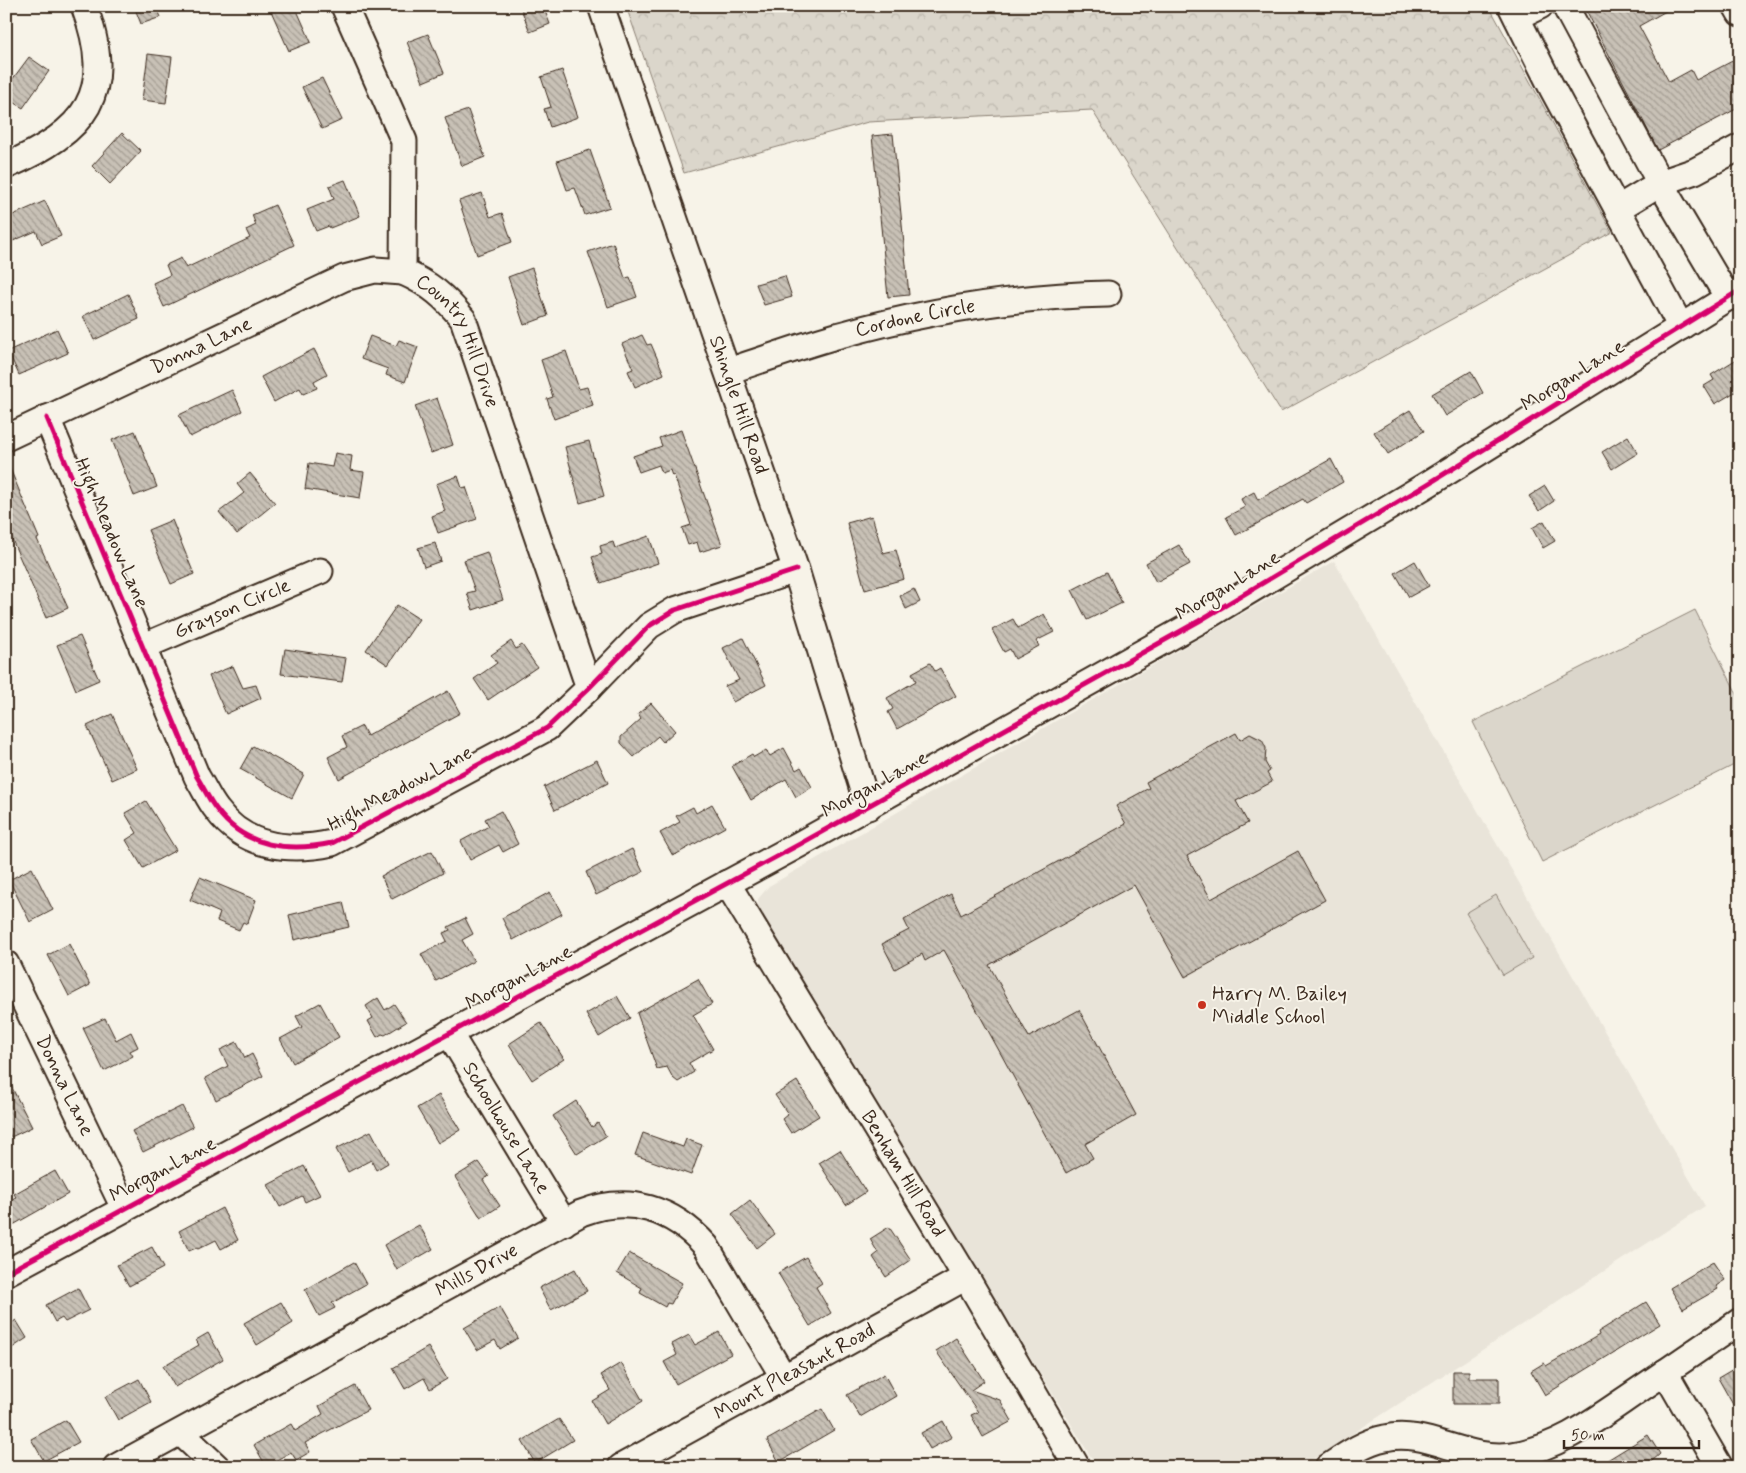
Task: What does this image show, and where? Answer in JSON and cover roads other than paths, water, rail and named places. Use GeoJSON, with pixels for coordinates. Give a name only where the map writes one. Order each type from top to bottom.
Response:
{"type":"FeatureCollection","features":[{"type":"Feature","properties":{"kind":"street"},"geometry":{"type":"LineString","coordinates":[[6,166],[47,146],[62,136],[86,108],[94,90],[98,50],[84,6]]}},
{"type":"Feature","properties":{"kind":"street","name":"Country Hill Drive"},"geometry":{"type":"LineString","coordinates":[[344,6],[404,141],[403,272],[422,281],[443,295],[463,319],[589,688]]}},
{"type":"Feature","properties":{"kind":"street","name":"Shingle Hill Road"},"geometry":{"type":"LineString","coordinates":[[601,6],[796,570],[868,806]]}},
{"type":"Feature","properties":{"kind":"street"},"geometry":{"type":"LineString","coordinates":[[1540,6],[1514,12],[1680,327]]}},
{"type":"Feature","properties":{"kind":"street"},"geometry":{"type":"LineString","coordinates":[[1565,6],[1660,183],[1734,294]]}},
{"type":"Feature","properties":{"kind":"street"},"geometry":{"type":"LineString","coordinates":[[1736,6],[1740,13]]}},
{"type":"Feature","properties":{"kind":"street"},"geometry":{"type":"LineString","coordinates":[[1617,209],[1660,183],[1695,171],[1740,147]]}},
{"type":"Feature","properties":{"kind":"street","name":"Donna Lane"},"geometry":{"type":"LineString","coordinates":[[6,438],[344,278],[375,270],[403,272]]}},
{"type":"Feature","properties":{"kind":"street","name":"Cordone Circle"},"geometry":{"type":"LineString","coordinates":[[728,371],[844,334],[954,308],[1049,295],[1108,294]]}},
{"type":"Feature","properties":{"kind":"street","name":"Morgan Lane"},"geometry":{"type":"LineString","coordinates":[[6,1273],[868,806],[1199,622],[1428,484],[1734,294]]}},
{"type":"Feature","properties":{"kind":"street","name":"High Meadow Lane"},"geometry":{"type":"LineString","coordinates":[[47,418],[197,777],[217,810],[232,826],[250,838],[270,846],[292,848],[332,843],[547,728],[649,626],[669,614],[796,570]]}},
{"type":"Feature","properties":{"kind":"street","name":"Grayson Circle"},"geometry":{"type":"LineString","coordinates":[[142,647],[320,571]]}},
{"type":"Feature","properties":{"kind":"street","name":"Benham Hill Road"},"geometry":{"type":"LineString","coordinates":[[726,883],[966,1277],[1074,1466]]}},
{"type":"Feature","properties":{"kind":"street","name":"Donna Lane"},"geometry":{"type":"LineString","coordinates":[[6,964],[124,1208]]}},
{"type":"Feature","properties":{"kind":"street","name":"Schoolhouse Lane"},"geometry":{"type":"LineString","coordinates":[[449,1033],[564,1222]]}},
{"type":"Feature","properties":{"kind":"street","name":"Mills Drive"},"geometry":{"type":"LineString","coordinates":[[116,1467],[564,1222],[594,1208],[631,1205],[649,1207],[680,1222],[706,1246],[784,1378]]}},
{"type":"Feature","properties":{"kind":"street","name":"Mount Pleasant Road"},"geometry":{"type":"LineString","coordinates":[[621,1467],[966,1277]]}},
{"type":"Feature","properties":{"kind":"street"},"geometry":{"type":"LineString","coordinates":[[1328,1467],[1366,1444],[1386,1437],[1421,1439],[1454,1457],[1513,1455],[1540,1447],[1573,1435],[1740,1321]]}},
{"type":"Feature","properties":{"kind":"street"},"geometry":{"type":"LineString","coordinates":[[1666,1372],[1720,1467]]}},
{"type":"Feature","properties":{"kind":"street"},"geometry":{"type":"LineString","coordinates":[[181,1433],[217,1467]]}},
{"type":"Feature","properties":{"kind":"place","name":"Harry M. Bailey Middle School"},"geometry":{"type":"Point","coordinates":[1202,1005]}}]}
